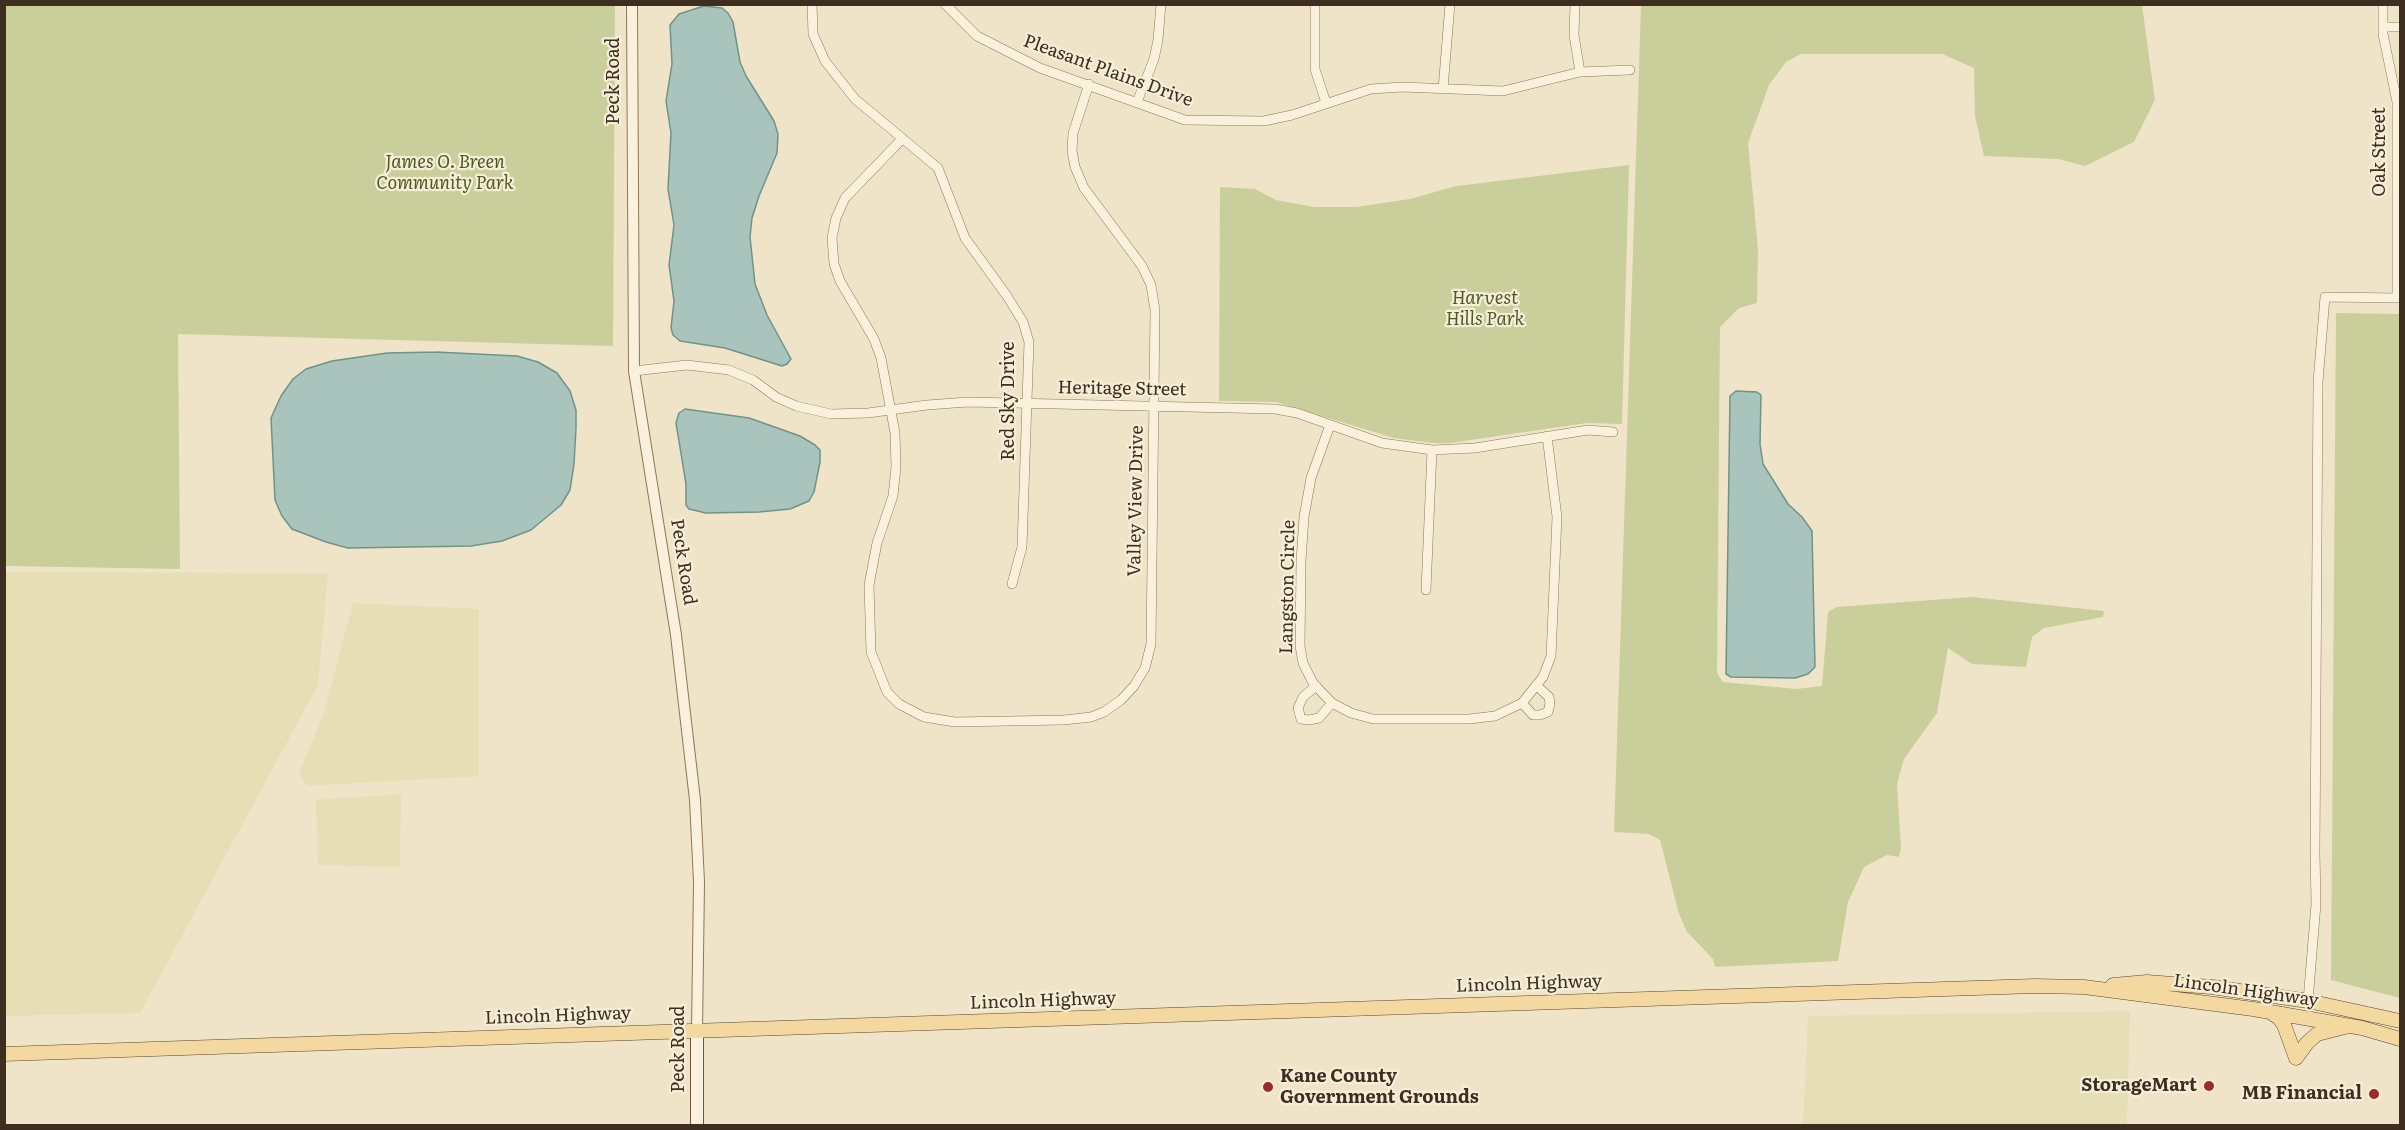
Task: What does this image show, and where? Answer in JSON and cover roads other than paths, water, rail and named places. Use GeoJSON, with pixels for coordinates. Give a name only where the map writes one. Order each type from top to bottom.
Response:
{"type":"FeatureCollection","features":[{"type":"Feature","properties":{"kind":"main road","name":"Lincoln Highway"},"geometry":{"type":"LineString","coordinates":[[4,1054],[2036,986],[2084,987],[2147,982],[2212,987],[2308,1001],[2400,1021]]}},
{"type":"Feature","properties":{"kind":"main road","name":"Lincoln Highway"},"geometry":{"type":"LineString","coordinates":[[2084,987],[2268,1011],[2353,1026],[2400,1039]]}},
{"type":"Feature","properties":{"kind":"main road"},"geometry":{"type":"LineString","coordinates":[[2268,1011],[2279,1018],[2284,1025],[2296,1058],[2317,1034],[2353,1026]]}},
{"type":"Feature","properties":{"kind":"main road","name":"Peck Road"},"geometry":{"type":"LineString","coordinates":[[696,1030],[697,1125]]}},
{"type":"Feature","properties":{"kind":"street","name":"Peck Road"},"geometry":{"type":"LineString","coordinates":[[632,4],[634,371],[676,635],[695,800],[699,882],[696,1030]]}},
{"type":"Feature","properties":{"kind":"street","name":"Red Sky Drive"},"geometry":{"type":"LineString","coordinates":[[812,4],[813,34],[825,61],[855,99],[938,168],[965,238],[1023,322],[1029,342],[1022,547],[1012,584]]}},
{"type":"Feature","properties":{"kind":"street","name":"Pleasant Plains Drive"},"geometry":{"type":"LineString","coordinates":[[945,4],[976,36],[1040,68],[1185,120],[1243,122],[1278,119],[1362,91],[1381,88],[1503,90],[1580,72],[1630,70]]}},
{"type":"Feature","properties":{"kind":"street"},"geometry":{"type":"LineString","coordinates":[[1137,102],[1154,59],[1161,4]]}},
{"type":"Feature","properties":{"kind":"street"},"geometry":{"type":"LineString","coordinates":[[1315,4],[1315,69],[1326,103]]}},
{"type":"Feature","properties":{"kind":"street"},"geometry":{"type":"LineString","coordinates":[[1443,89],[1450,4]]}},
{"type":"Feature","properties":{"kind":"street"},"geometry":{"type":"LineString","coordinates":[[1575,4],[1574,35],[1580,72]]}},
{"type":"Feature","properties":{"kind":"street","name":"Oak Street"},"geometry":{"type":"LineString","coordinates":[[2383,4],[2383,27],[2397,102],[2399,298]]}},
{"type":"Feature","properties":{"kind":"street"},"geometry":{"type":"LineString","coordinates":[[2383,27],[2400,27]]}},
{"type":"Feature","properties":{"kind":"street","name":"Valley View Drive"},"geometry":{"type":"LineString","coordinates":[[902,139],[844,198],[836,218],[832,238],[834,264],[840,281],[874,339],[881,358],[895,434],[896,467],[893,496],[872,564],[869,585],[871,652],[887,692],[899,704],[924,717],[943,722],[1064,720],[1091,717],[1121,700],[1134,686],[1145,668],[1151,644],[1155,310],[1151,285],[1135,255],[1084,188],[1073,159],[1075,125],[1089,84]]}},
{"type":"Feature","properties":{"kind":"street"},"geometry":{"type":"LineString","coordinates":[[2308,1001],[2316,904],[2314,852],[2318,382],[2325,297],[2399,298]]}},
{"type":"Feature","properties":{"kind":"street","name":"Heritage Street"},"geometry":{"type":"LineString","coordinates":[[634,371],[687,365],[729,370],[796,406],[817,412],[843,414],[968,402],[1275,409],[1297,413],[1382,443],[1432,450],[1475,448],[1588,430],[1613,432]]}},
{"type":"Feature","properties":{"kind":"street","name":"Langston Circle"},"geometry":{"type":"LineString","coordinates":[[1330,425],[1311,478],[1304,518],[1300,561],[1300,646],[1304,663],[1316,686],[1332,703],[1352,713],[1373,719],[1469,719],[1495,716],[1522,703],[1543,677],[1551,656],[1557,517],[1547,436]]}},
{"type":"Feature","properties":{"kind":"street"},"geometry":{"type":"LineString","coordinates":[[1426,590],[1432,450]]}},
{"type":"Feature","properties":{"kind":"street"},"geometry":{"type":"LineString","coordinates":[[1522,703],[1533,715],[1548,712],[1549,697],[1536,685]]}},
{"type":"Feature","properties":{"kind":"street"},"geometry":{"type":"LineString","coordinates":[[1316,686],[1303,697],[1298,708],[1301,718],[1309,720],[1319,718],[1332,703]]}},
{"type":"Feature","properties":{"kind":"water"},"geometry":{"type":"Polygon","coordinates":[[[704,6],[722,8],[728,13],[733,22],[740,62],[774,121],[778,134],[777,153],[759,196],[752,218],[750,237],[755,284],[767,315],[791,359],[782,366],[725,348],[680,341],[673,335],[671,328],[674,301],[669,265],[674,225],[668,189],[671,133],[666,101],[672,64],[670,25],[679,14],[704,6]]]}},
{"type":"Feature","properties":{"kind":"water"},"geometry":{"type":"Polygon","coordinates":[[[436,352],[517,356],[538,362],[557,373],[570,391],[576,410],[574,464],[570,490],[561,505],[531,530],[502,541],[471,546],[348,548],[292,529],[282,516],[275,500],[271,418],[281,396],[293,379],[306,369],[332,361],[387,353],[436,352]]]}},
{"type":"Feature","properties":{"kind":"water"},"geometry":{"type":"Polygon","coordinates":[[[1736,391],[1757,392],[1761,395],[1760,444],[1763,464],[1788,504],[1802,517],[1812,531],[1815,667],[1808,674],[1795,678],[1731,677],[1726,674],[1730,396],[1736,391]]]}},
{"type":"Feature","properties":{"kind":"water"},"geometry":{"type":"Polygon","coordinates":[[[685,409],[749,418],[800,436],[815,445],[820,450],[820,462],[814,492],[809,501],[790,509],[759,512],[706,513],[689,509],[686,505],[686,484],[676,423],[679,413],[685,409]]]}},
{"type":"Feature","properties":{"kind":"place","name":"StorageMart"},"geometry":{"type":"Point","coordinates":[2209,1086]}},
{"type":"Feature","properties":{"kind":"place","name":"Kane County Government Grounds"},"geometry":{"type":"Point","coordinates":[1268,1087]}},
{"type":"Feature","properties":{"kind":"place","name":"MB Financial"},"geometry":{"type":"Point","coordinates":[2374,1094]}},
{"type":"Feature","properties":{"kind":"park label","name":"James O. Breen Community Park"},"geometry":{"type":"Point","coordinates":[445,174]}},
{"type":"Feature","properties":{"kind":"park label","name":"Harvest Hills Park"},"geometry":{"type":"Point","coordinates":[1485,309]}}]}
